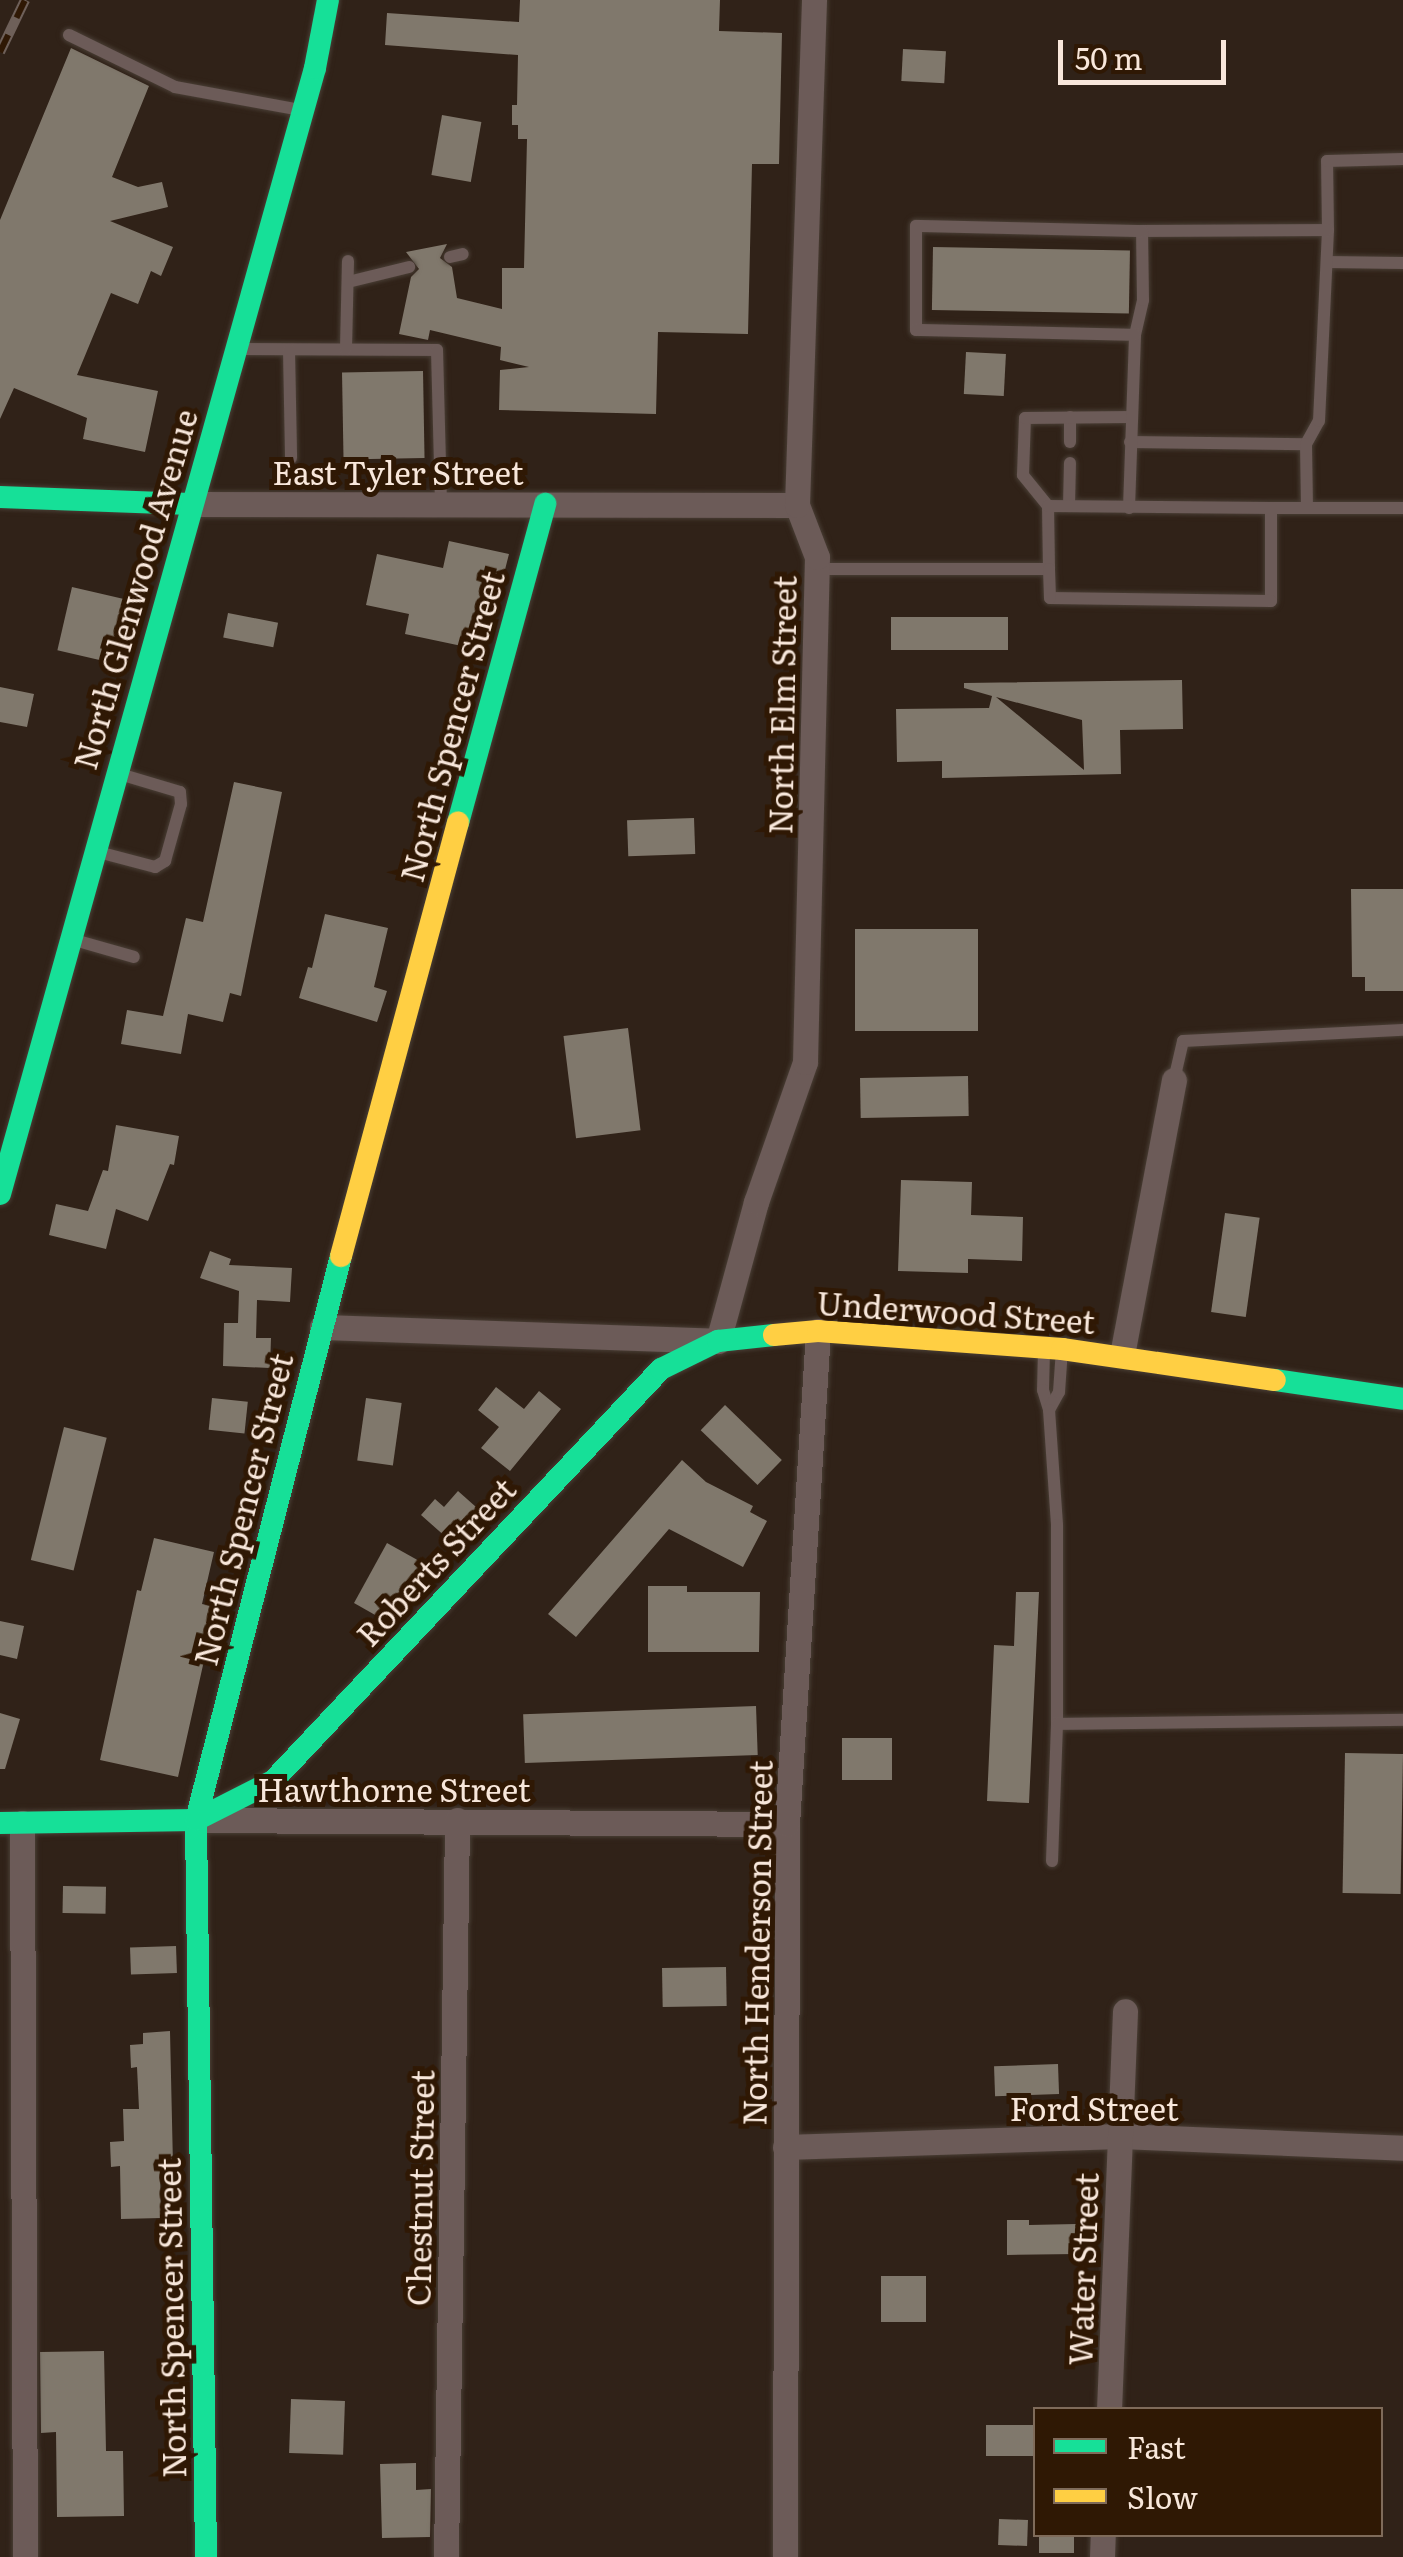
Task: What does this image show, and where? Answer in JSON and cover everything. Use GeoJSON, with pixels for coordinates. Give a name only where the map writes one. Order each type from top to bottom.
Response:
{"type":"FeatureCollection","features":[{"type":"Feature","properties":{"kind":"street","name":"North Glenwood Avenue"},"geometry":{"type":"LineString","coordinates":[[0,1194],[302,111],[328,0]]}},
{"type":"Feature","properties":{"kind":"street","name":"North Elm Street"},"geometry":{"type":"LineString","coordinates":[[718,1342],[756,1202],[805,1062],[818,557],[797,505],[814,0]]}},
{"type":"Feature","properties":{"kind":"street","name":"East Tyler Street"},"geometry":{"type":"LineString","coordinates":[[0,498],[190,504],[797,505]]}},
{"type":"Feature","properties":{"kind":"street","name":"North Spencer Street"},"geometry":{"type":"LineString","coordinates":[[206,2557],[196,1820],[322,1327],[544,504]]}},
{"type":"Feature","properties":{"kind":"street"},"geometry":{"type":"LineString","coordinates":[[1122,1356],[1174,1080]]}},
{"type":"Feature","properties":{"kind":"street","name":"Underwood Street"},"geometry":{"type":"LineString","coordinates":[[322,1327],[718,1342],[818,1331],[1122,1356],[1403,1399]]}},
{"type":"Feature","properties":{"kind":"street","name":"North Henderson Street"},"geometry":{"type":"LineString","coordinates":[[785,2557],[787,1824],[818,1331]]}},
{"type":"Feature","properties":{"kind":"street","name":"Roberts Street"},"geometry":{"type":"LineString","coordinates":[[196,1820],[273,1781],[661,1369],[718,1342]]}},
{"type":"Feature","properties":{"kind":"street","name":"Hawthorne Street"},"geometry":{"type":"LineString","coordinates":[[11,1823],[458,1820],[787,1824]]}},
{"type":"Feature","properties":{"kind":"street","name":"Chestnut Street"},"geometry":{"type":"LineString","coordinates":[[446,2557],[458,1820]]}},
{"type":"Feature","properties":{"kind":"street"},"geometry":{"type":"LineString","coordinates":[[11,1823],[25,2557]]}},
{"type":"Feature","properties":{"kind":"street","name":"Water Street"},"geometry":{"type":"LineString","coordinates":[[1108,2407],[1125,2011]]}},
{"type":"Feature","properties":{"kind":"street","name":"Ford Street"},"geometry":{"type":"LineString","coordinates":[[785,2148],[1120,2136],[1403,2148]]}},
{"type":"Feature","properties":{"kind":"lane"},"geometry":{"type":"LineString","coordinates":[[69,35],[175,87],[302,111]]}},
{"type":"Feature","properties":{"kind":"lane"},"geometry":{"type":"LineString","coordinates":[[1307,508],[1306,444],[1319,421],[1328,262],[1328,161],[1403,159]]}},
{"type":"Feature","properties":{"kind":"lane"},"geometry":{"type":"LineString","coordinates":[[1134,335],[916,330],[916,226],[1328,230]]}},
{"type":"Feature","properties":{"kind":"lane"},"geometry":{"type":"LineString","coordinates":[[1129,508],[1134,335],[1142,300],[1142,231]]}},
{"type":"Feature","properties":{"kind":"lane"},"geometry":{"type":"LineString","coordinates":[[346,349],[348,261]]}},
{"type":"Feature","properties":{"kind":"lane"},"geometry":{"type":"LineString","coordinates":[[1328,262],[1403,263]]}},
{"type":"Feature","properties":{"kind":"lane"},"geometry":{"type":"LineString","coordinates":[[348,282],[409,267]]}},
{"type":"Feature","properties":{"kind":"lane"},"geometry":{"type":"LineString","coordinates":[[236,349],[437,350],[441,502]]}},
{"type":"Feature","properties":{"kind":"lane"},"geometry":{"type":"LineString","coordinates":[[289,350],[291,458]]}},
{"type":"Feature","properties":{"kind":"lane"},"geometry":{"type":"LineString","coordinates":[[1070,417],[1070,442]]}},
{"type":"Feature","properties":{"kind":"lane"},"geometry":{"type":"LineString","coordinates":[[1131,417],[1025,418],[1023,475],[1048,506],[1050,598],[1271,601],[1271,508]]}},
{"type":"Feature","properties":{"kind":"lane"},"geometry":{"type":"LineString","coordinates":[[1130,442],[1306,444]]}},
{"type":"Feature","properties":{"kind":"lane"},"geometry":{"type":"LineString","coordinates":[[1069,506],[1070,464]]}},
{"type":"Feature","properties":{"kind":"lane"},"geometry":{"type":"LineString","coordinates":[[1048,506],[1403,508]]}},
{"type":"Feature","properties":{"kind":"lane"},"geometry":{"type":"LineString","coordinates":[[817,569],[1049,569]]}},
{"type":"Feature","properties":{"kind":"lane"},"geometry":{"type":"LineString","coordinates":[[94,851],[155,867],[165,862],[182,804],[180,792],[116,773]]}},
{"type":"Feature","properties":{"kind":"lane"},"geometry":{"type":"LineString","coordinates":[[70,939],[134,957]]}},
{"type":"Feature","properties":{"kind":"lane"},"geometry":{"type":"LineString","coordinates":[[1174,1080],[1183,1041],[1403,1030]]}},
{"type":"Feature","properties":{"kind":"lane"},"geometry":{"type":"LineString","coordinates":[[1052,1861],[1057,1525],[1049,1410],[1059,1392],[1053,1348]]}},
{"type":"Feature","properties":{"kind":"lane"},"geometry":{"type":"LineString","coordinates":[[1057,1724],[1403,1720]]}},
{"type":"Feature","properties":{"kind":"building"},"geometry":{"type":"Polygon","coordinates":[[[520,0],[720,0],[719,31],[782,33],[779,164],[752,164],[748,334],[658,332],[656,414],[499,410],[500,370],[529,367],[500,360],[501,347],[430,330],[428,340],[399,334],[411,277],[419,269],[406,252],[447,244],[440,258],[452,267],[457,298],[502,309],[502,268],[524,268],[527,139],[518,139],[518,125],[512,125],[512,105],[517,105],[518,55],[385,45],[387,13],[519,22],[520,0]]]}},
{"type":"Feature","properties":{"kind":"building"},"geometry":{"type":"Polygon","coordinates":[[[71,48],[149,86],[112,177],[138,187],[162,182],[168,207],[110,221],[173,247],[161,276],[151,271],[138,304],[111,293],[77,375],[158,391],[145,452],[83,439],[87,418],[14,388],[0,419],[0,220],[71,48]]]}},
{"type":"Feature","properties":{"kind":"building"},"geometry":{"type":"Polygon","coordinates":[[[903,49],[946,51],[944,83],[901,81],[903,49]]]}},
{"type":"Feature","properties":{"kind":"building"},"geometry":{"type":"Polygon","coordinates":[[[442,115],[481,122],[471,182],[431,175],[442,115]]]}},
{"type":"Feature","properties":{"kind":"building"},"geometry":{"type":"Polygon","coordinates":[[[933,247],[1130,250],[1129,313],[932,310],[933,247]]]}},
{"type":"Feature","properties":{"kind":"building"},"geometry":{"type":"Polygon","coordinates":[[[966,352],[1006,354],[1004,396],[964,394],[966,352]]]}},
{"type":"Feature","properties":{"kind":"building"},"geometry":{"type":"Polygon","coordinates":[[[423,371],[425,458],[344,459],[342,372],[423,371]]]}},
{"type":"Feature","properties":{"kind":"building"},"geometry":{"type":"Polygon","coordinates":[[[449,541],[509,554],[496,605],[486,603],[476,649],[405,634],[409,614],[366,605],[377,554],[443,568],[449,541]]]}},
{"type":"Feature","properties":{"kind":"building"},"geometry":{"type":"Polygon","coordinates":[[[72,587],[131,601],[117,664],[57,650],[72,587]]]}},
{"type":"Feature","properties":{"kind":"building"},"geometry":{"type":"Polygon","coordinates":[[[228,613],[278,623],[273,647],[223,638],[228,613]]]}},
{"type":"Feature","properties":{"kind":"building"},"geometry":{"type":"Polygon","coordinates":[[[891,617],[1008,617],[1008,650],[891,650],[891,617]]]}},
{"type":"Feature","properties":{"kind":"building"},"geometry":{"type":"Polygon","coordinates":[[[1182,680],[1183,729],[1120,730],[1121,774],[942,778],[942,761],[897,762],[896,709],[989,708],[992,696],[964,688],[964,683],[1182,680]],[[996,697],[1084,770],[1082,720],[996,697]]]}},
{"type":"Feature","properties":{"kind":"building"},"geometry":{"type":"Polygon","coordinates":[[[0,687],[34,694],[27,727],[0,722],[0,687]]]}},
{"type":"Feature","properties":{"kind":"building"},"geometry":{"type":"Polygon","coordinates":[[[234,782],[282,792],[241,996],[230,993],[223,1022],[188,1014],[181,1054],[121,1044],[127,1010],[163,1016],[186,918],[203,922],[234,782]]]}},
{"type":"Feature","properties":{"kind":"building"},"geometry":{"type":"Polygon","coordinates":[[[694,818],[695,854],[628,856],[627,820],[694,818]]]}},
{"type":"Feature","properties":{"kind":"building"},"geometry":{"type":"Polygon","coordinates":[[[1351,889],[1403,889],[1403,991],[1365,991],[1365,977],[1352,977],[1351,889]]]}},
{"type":"Feature","properties":{"kind":"building"},"geometry":{"type":"Polygon","coordinates":[[[325,914],[388,928],[374,987],[387,991],[377,1022],[299,998],[308,967],[312,968],[325,914]]]}},
{"type":"Feature","properties":{"kind":"building"},"geometry":{"type":"Polygon","coordinates":[[[855,929],[978,929],[978,1031],[855,1031],[855,929]]]}},
{"type":"Feature","properties":{"kind":"building"},"geometry":{"type":"Polygon","coordinates":[[[628,1028],[641,1130],[576,1138],[563,1036],[628,1028]]]}},
{"type":"Feature","properties":{"kind":"building"},"geometry":{"type":"Polygon","coordinates":[[[968,1076],[969,1116],[861,1118],[860,1078],[968,1076]]]}},
{"type":"Feature","properties":{"kind":"building"},"geometry":{"type":"Polygon","coordinates":[[[116,1125],[179,1136],[174,1165],[170,1164],[148,1221],[116,1209],[106,1249],[49,1235],[56,1204],[88,1211],[103,1170],[108,1171],[116,1125]]]}},
{"type":"Feature","properties":{"kind":"building"},"geometry":{"type":"Polygon","coordinates":[[[901,1180],[972,1182],[971,1215],[1023,1217],[1022,1261],[968,1259],[968,1273],[898,1271],[901,1180]]]}},
{"type":"Feature","properties":{"kind":"building"},"geometry":{"type":"Polygon","coordinates":[[[1225,1213],[1260,1218],[1246,1317],[1211,1312],[1225,1213]]]}},
{"type":"Feature","properties":{"kind":"building"},"geometry":{"type":"Polygon","coordinates":[[[210,1251],[231,1259],[229,1265],[292,1268],[290,1302],[257,1300],[256,1338],[271,1338],[270,1368],[223,1366],[224,1323],[238,1323],[239,1291],[200,1278],[210,1251]]]}},
{"type":"Feature","properties":{"kind":"building"},"geometry":{"type":"Polygon","coordinates":[[[496,1387],[524,1409],[539,1391],[561,1409],[510,1471],[481,1448],[499,1427],[478,1410],[496,1387]]]}},
{"type":"Feature","properties":{"kind":"building"},"geometry":{"type":"Polygon","coordinates":[[[212,1398],[248,1402],[244,1434],[209,1430],[212,1398]]]}},
{"type":"Feature","properties":{"kind":"building"},"geometry":{"type":"Polygon","coordinates":[[[366,1398],[402,1403],[393,1465],[357,1460],[366,1398]]]}},
{"type":"Feature","properties":{"kind":"building"},"geometry":{"type":"Polygon","coordinates":[[[725,1405],[782,1460],[758,1485],[701,1430],[725,1405]]]}},
{"type":"Feature","properties":{"kind":"building"},"geometry":{"type":"Polygon","coordinates":[[[64,1427],[107,1438],[74,1571],[31,1560],[64,1427]]]}},
{"type":"Feature","properties":{"kind":"building"},"geometry":{"type":"Polygon","coordinates":[[[682,1460],[706,1482],[753,1506],[750,1512],[767,1521],[743,1567],[669,1529],[576,1637],[548,1614],[682,1460]]]}},
{"type":"Feature","properties":{"kind":"building"},"geometry":{"type":"Polygon","coordinates":[[[458,1491],[485,1515],[456,1546],[421,1515],[435,1499],[444,1507],[458,1491]]]}},
{"type":"Feature","properties":{"kind":"building"},"geometry":{"type":"Polygon","coordinates":[[[154,1538],[214,1552],[202,1604],[216,1607],[178,1777],[100,1760],[137,1590],[141,1591],[154,1538]]]}},
{"type":"Feature","properties":{"kind":"building"},"geometry":{"type":"Polygon","coordinates":[[[387,1543],[430,1567],[407,1608],[391,1624],[354,1603],[387,1543]]]}},
{"type":"Feature","properties":{"kind":"building"},"geometry":{"type":"Polygon","coordinates":[[[648,1586],[687,1586],[687,1592],[760,1592],[759,1652],[648,1652],[648,1586]]]}},
{"type":"Feature","properties":{"kind":"building"},"geometry":{"type":"Polygon","coordinates":[[[1016,1592],[1039,1592],[1029,1803],[987,1801],[994,1645],[1014,1646],[1016,1592]]]}},
{"type":"Feature","properties":{"kind":"building"},"geometry":{"type":"Polygon","coordinates":[[[0,1621],[24,1626],[17,1659],[0,1655],[0,1621]]]}},
{"type":"Feature","properties":{"kind":"building"},"geometry":{"type":"Polygon","coordinates":[[[756,1706],[758,1755],[525,1763],[523,1714],[756,1706]]]}},
{"type":"Feature","properties":{"kind":"building"},"geometry":{"type":"Polygon","coordinates":[[[0,1713],[20,1719],[5,1769],[0,1769],[0,1713]]]}},
{"type":"Feature","properties":{"kind":"building"},"geometry":{"type":"Polygon","coordinates":[[[842,1738],[892,1738],[892,1780],[842,1780],[842,1738]]]}},
{"type":"Feature","properties":{"kind":"building"},"geometry":{"type":"Polygon","coordinates":[[[1345,1753],[1403,1754],[1401,1894],[1343,1893],[1345,1753]]]}},
{"type":"Feature","properties":{"kind":"building"},"geometry":{"type":"Polygon","coordinates":[[[63,1886],[106,1887],[106,1914],[63,1913],[63,1886]]]}},
{"type":"Feature","properties":{"kind":"building"},"geometry":{"type":"Polygon","coordinates":[[[176,1946],[177,1973],[131,1975],[130,1948],[176,1946]]]}},
{"type":"Feature","properties":{"kind":"building"},"geometry":{"type":"Polygon","coordinates":[[[726,1967],[727,2006],[663,2007],[662,1968],[726,1967]]]}},
{"type":"Feature","properties":{"kind":"building"},"geometry":{"type":"Polygon","coordinates":[[[170,2031],[173,2165],[160,2165],[161,2218],[121,2219],[120,2166],[111,2167],[110,2142],[124,2141],[123,2109],[139,2109],[137,2067],[131,2068],[130,2045],[143,2044],[143,2033],[170,2031]]]}},
{"type":"Feature","properties":{"kind":"building"},"geometry":{"type":"Polygon","coordinates":[[[1058,2064],[1059,2094],[995,2096],[994,2066],[1058,2064]]]}},
{"type":"Feature","properties":{"kind":"building"},"geometry":{"type":"Polygon","coordinates":[[[1007,2220],[1029,2220],[1029,2225],[1076,2224],[1076,2254],[1007,2255],[1007,2220]]]}},
{"type":"Feature","properties":{"kind":"building"},"geometry":{"type":"Polygon","coordinates":[[[881,2276],[926,2276],[926,2322],[881,2322],[881,2276]]]}},
{"type":"Feature","properties":{"kind":"building"},"geometry":{"type":"Polygon","coordinates":[[[104,2351],[106,2451],[123,2451],[124,2516],[57,2517],[56,2432],[41,2433],[40,2352],[104,2351]]]}},
{"type":"Feature","properties":{"kind":"building"},"geometry":{"type":"Polygon","coordinates":[[[291,2399],[345,2401],[343,2455],[289,2453],[291,2399]]]}},
{"type":"Feature","properties":{"kind":"building"},"geometry":{"type":"Polygon","coordinates":[[[986,2425],[1033,2425],[1033,2456],[986,2456],[986,2425]]]}},
{"type":"Feature","properties":{"kind":"building"},"geometry":{"type":"Polygon","coordinates":[[[416,2463],[416,2490],[431,2489],[430,2537],[382,2538],[380,2464],[416,2463]]]}},
{"type":"Feature","properties":{"kind":"building"},"geometry":{"type":"Polygon","coordinates":[[[999,2519],[1028,2520],[1027,2546],[998,2545],[999,2519]]]}},
{"type":"Feature","properties":{"kind":"building"},"geometry":{"type":"Polygon","coordinates":[[[1039,2537],[1074,2537],[1074,2553],[1039,2553],[1039,2537]]]}},
{"type":"Feature","properties":{"kind":"railway"},"geometry":{"type":"LineString","coordinates":[[0,52],[25,0]]}},
{"type":"Feature","properties":{"kind":"traffic: fast"},"geometry":{"type":"LineString","coordinates":[[0,1194],[315,68],[328,0]]}},
{"type":"Feature","properties":{"kind":"traffic: fast"},"geometry":{"type":"LineString","coordinates":[[0,497],[190,504]]}},
{"type":"Feature","properties":{"kind":"traffic: fast"},"geometry":{"type":"LineString","coordinates":[[458,823],[545,504]]}},
{"type":"Feature","properties":{"kind":"traffic: fast"},"geometry":{"type":"LineString","coordinates":[[206,2557],[196,1820],[341,1256]]}},
{"type":"Feature","properties":{"kind":"traffic: fast"},"geometry":{"type":"LineString","coordinates":[[0,1823],[196,1820],[273,1781],[661,1369],[718,1341],[774,1335]]}},
{"type":"Feature","properties":{"kind":"traffic: fast"},"geometry":{"type":"LineString","coordinates":[[1275,1380],[1403,1399]]}},
{"type":"Feature","properties":{"kind":"traffic: slow"},"geometry":{"type":"LineString","coordinates":[[341,1256],[458,823]]}},
{"type":"Feature","properties":{"kind":"traffic: slow"},"geometry":{"type":"LineString","coordinates":[[774,1335],[818,1331],[1062,1349],[1275,1380]]}}]}
